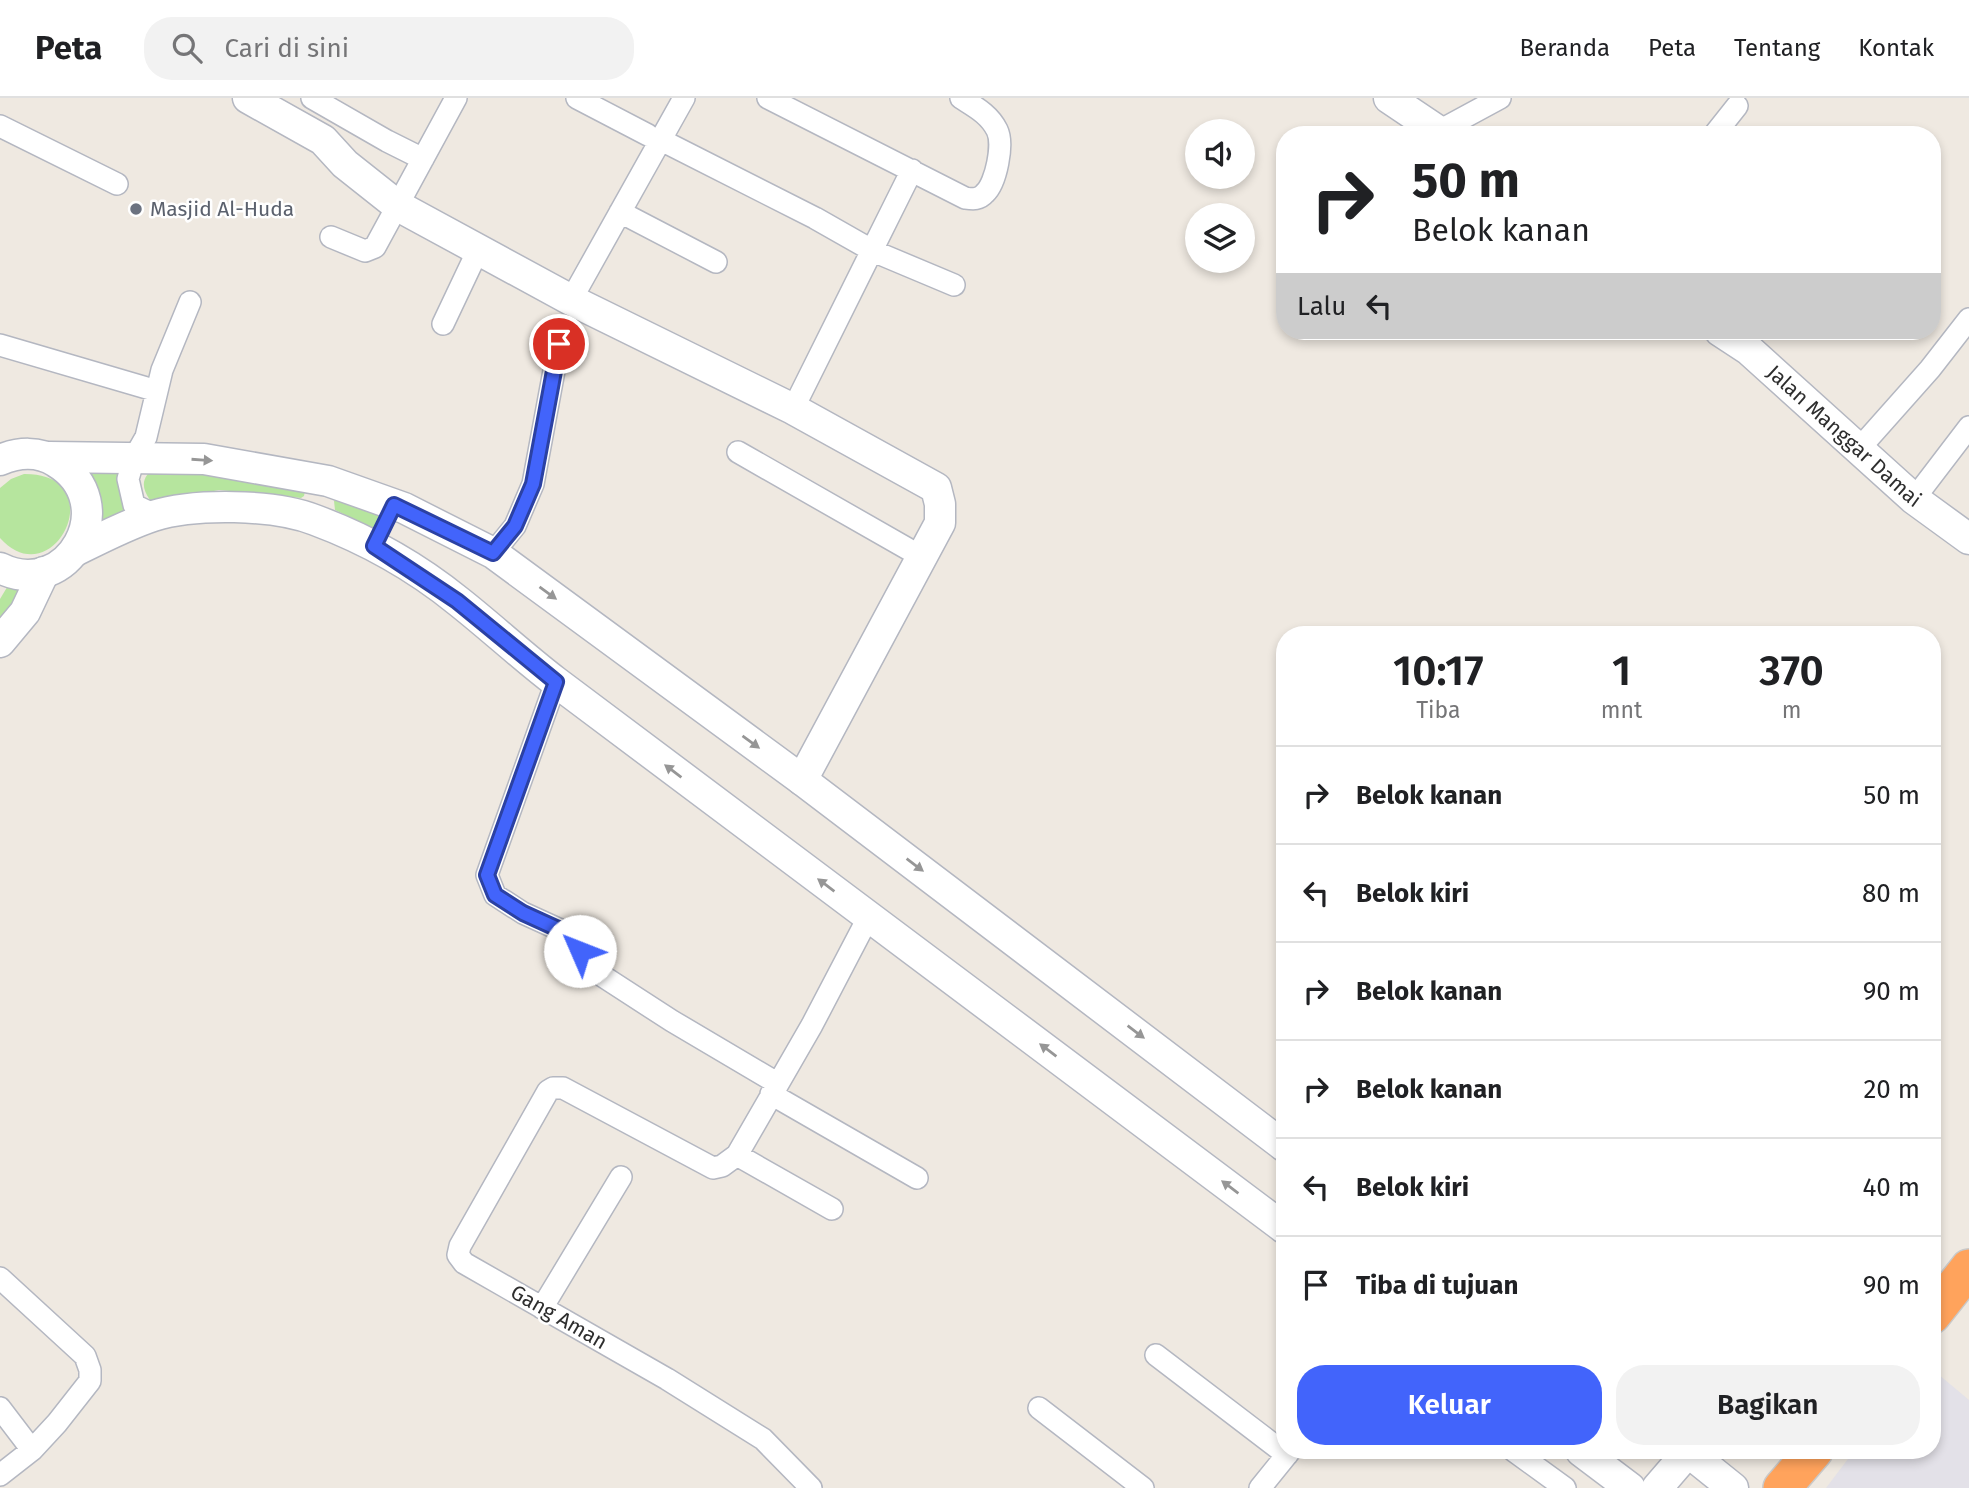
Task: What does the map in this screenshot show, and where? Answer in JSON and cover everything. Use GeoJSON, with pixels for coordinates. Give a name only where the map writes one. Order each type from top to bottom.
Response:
{"type":"FeatureCollection","features":[{"type":"Feature","properties":{"kind":"highway"},"geometry":{"type":"LineString","coordinates":[[1941,1304],[1969,1268]]}},
{"type":"Feature","properties":{"kind":"highway"},"geometry":{"type":"LineString","coordinates":[[1782,1488],[1807,1459]]}},
{"type":"Feature","properties":{"kind":"street"},"geometry":{"type":"LineString","coordinates":[[248,98],[323,140],[345,164],[398,206],[571,300],[793,409],[936,488],[940,504],[940,523],[802,780]]}},
{"type":"Feature","properties":{"kind":"street"},"geometry":{"type":"LineString","coordinates":[[312,98],[423,159]]}},
{"type":"Feature","properties":{"kind":"street"},"geometry":{"type":"LineString","coordinates":[[331,237],[369,251],[379,242],[456,98]]}},
{"type":"Feature","properties":{"kind":"street"},"geometry":{"type":"LineString","coordinates":[[577,98],[815,218],[873,251],[954,285]]}},
{"type":"Feature","properties":{"kind":"street"},"geometry":{"type":"LineString","coordinates":[[571,300],[620,212],[654,137],[684,98]]}},
{"type":"Feature","properties":{"kind":"street"},"geometry":{"type":"LineString","coordinates":[[768,98],[965,198],[976,199],[987,192],[1002,149],[998,131],[984,112],[961,98]]}},
{"type":"Feature","properties":{"kind":"street"},"geometry":{"type":"LineString","coordinates":[[1389,98],[1431,126]]}},
{"type":"Feature","properties":{"kind":"street"},"geometry":{"type":"LineString","coordinates":[[1454,126],[1500,98]]}},
{"type":"Feature","properties":{"kind":"street"},"geometry":{"type":"LineString","coordinates":[[1721,126],[1737,106]]}},
{"type":"Feature","properties":{"kind":"street"},"geometry":{"type":"LineString","coordinates":[[0,126],[117,184]]}},
{"type":"Feature","properties":{"kind":"street"},"geometry":{"type":"LineString","coordinates":[[793,409],[912,170]]}},
{"type":"Feature","properties":{"kind":"street"},"geometry":{"type":"LineString","coordinates":[[620,212],[716,262]]}},
{"type":"Feature","properties":{"kind":"street"},"geometry":{"type":"LineString","coordinates":[[443,324],[478,250]]}},
{"type":"Feature","properties":{"kind":"street"},"geometry":{"type":"LineString","coordinates":[[155,515],[134,505],[128,479],[134,458],[146,437],[162,370],[190,302]]}},
{"type":"Feature","properties":{"kind":"street"},"geometry":{"type":"LineString","coordinates":[[1858,450],[1930,369],[1969,319]]}},
{"type":"Feature","properties":{"kind":"street","name":"Jalan Manggar Damai"},"geometry":{"type":"LineString","coordinates":[[1734,340],[1749,350],[1914,499],[1966,530]]}},
{"type":"Feature","properties":{"kind":"street"},"geometry":{"type":"LineString","coordinates":[[493,553],[515,526],[533,484],[559,344]]}},
{"type":"Feature","properties":{"kind":"street"},"geometry":{"type":"LineString","coordinates":[[0,345],[157,391]]}},
{"type":"Feature","properties":{"kind":"street"},"geometry":{"type":"LineString","coordinates":[[1914,499],[1969,427]]}},
{"type":"Feature","properties":{"kind":"street"},"geometry":{"type":"LineString","coordinates":[[738,452],[922,557]]}},
{"type":"Feature","properties":{"kind":"street"},"geometry":{"type":"LineString","coordinates":[[17,453],[204,459],[328,481],[394,505],[493,553],[802,780],[1276,1140]]}},
{"type":"Feature","properties":{"kind":"street"},"geometry":{"type":"LineString","coordinates":[[17,453],[69,469],[82,488],[88,510],[85,533],[75,551]]}},
{"type":"Feature","properties":{"kind":"street"},"geometry":{"type":"LineString","coordinates":[[313,519],[328,481]]}},
{"type":"Feature","properties":{"kind":"street"},"geometry":{"type":"LineString","coordinates":[[374,546],[394,505]]}},
{"type":"Feature","properties":{"kind":"street"},"geometry":{"type":"LineString","coordinates":[[0,568],[25,575],[44,572],[60,565],[75,551],[117,530],[155,515],[209,506],[278,511],[313,519],[374,546],[457,601],[556,682],[1276,1222]]}},
{"type":"Feature","properties":{"kind":"street"},"geometry":{"type":"LineString","coordinates":[[0,642],[25,612],[44,572]]}},
{"type":"Feature","properties":{"kind":"street"},"geometry":{"type":"LineString","coordinates":[[556,682],[487,875],[495,895],[523,913],[580,939],[584,964],[917,1178]]}},
{"type":"Feature","properties":{"kind":"street"},"geometry":{"type":"LineString","coordinates":[[832,1209],[737,1155],[812,1025],[869,916]]}},
{"type":"Feature","properties":{"kind":"street","name":"Gang Aman"},"geometry":{"type":"LineString","coordinates":[[737,1155],[722,1166],[713,1168],[563,1088],[552,1087],[460,1245],[458,1255],[464,1263],[667,1379],[763,1439],[811,1488]]}},
{"type":"Feature","properties":{"kind":"street"},"geometry":{"type":"LineString","coordinates":[[542,1308],[621,1177]]}},
{"type":"Feature","properties":{"kind":"street"},"geometry":{"type":"LineString","coordinates":[[0,1278],[85,1356],[90,1370],[90,1381],[57,1423],[32,1450],[0,1475]]}},
{"type":"Feature","properties":{"kind":"street"},"geometry":{"type":"LineString","coordinates":[[1156,1355],[1276,1444]]}},
{"type":"Feature","properties":{"kind":"street"},"geometry":{"type":"LineString","coordinates":[[0,1408],[32,1450]]}},
{"type":"Feature","properties":{"kind":"street"},"geometry":{"type":"LineString","coordinates":[[1039,1408],[1143,1488]]}},
{"type":"Feature","properties":{"kind":"street"},"geometry":{"type":"LineString","coordinates":[[1260,1488],[1283,1459]]}},
{"type":"Feature","properties":{"kind":"street"},"geometry":{"type":"LineString","coordinates":[[1525,1459],[1565,1488]]}},
{"type":"Feature","properties":{"kind":"street"},"geometry":{"type":"LineString","coordinates":[[1592,1459],[1630,1488]]}},
{"type":"Feature","properties":{"kind":"street"},"geometry":{"type":"LineString","coordinates":[[1657,1488],[1681,1459]]}},
{"type":"Feature","properties":{"kind":"street"},"geometry":{"type":"LineString","coordinates":[[1698,1459],[1733,1488]]}},
{"type":"Feature","properties":{"kind":"shaded area"},"geometry":{"type":"Polygon","coordinates":[[[1941,1377],[1969,1400],[1969,1488],[1826,1488],[1848,1459],[1941,1459],[1941,1377]]]}},
{"type":"Feature","properties":{"kind":"green space"},"geometry":{"type":"Polygon","coordinates":[[[157,466],[306,486],[301,498],[219,490],[158,502],[150,500],[144,486],[146,477],[157,466]]]}},
{"type":"Feature","properties":{"kind":"green space"},"geometry":{"type":"Polygon","coordinates":[[[116,469],[125,485],[125,509],[123,515],[102,521],[97,514],[90,476],[94,470],[116,469]]]}},
{"type":"Feature","properties":{"kind":"green space"},"geometry":{"type":"Polygon","coordinates":[[[24,474],[51,479],[66,492],[70,510],[66,528],[55,544],[39,553],[20,552],[0,538],[0,488],[11,479],[24,474]]]}},
{"type":"Feature","properties":{"kind":"green space"},"geometry":{"type":"Polygon","coordinates":[[[340,497],[386,514],[379,526],[373,528],[335,510],[334,501],[340,497]]]}},
{"type":"Feature","properties":{"kind":"green space"},"geometry":{"type":"Polygon","coordinates":[[[9,584],[24,589],[0,628],[0,599],[9,584]]]}},
{"type":"Feature","properties":{"kind":"place","name":"Masjid Al-Huda"},"geometry":{"type":"Point","coordinates":[136,209]}},
{"type":"Feature","properties":{"kind":"route"},"geometry":{"type":"LineString","coordinates":[[559,344],[533,484],[515,526],[493,553],[394,505],[374,546],[457,601],[556,682],[487,875],[495,895],[523,913],[580,939],[580,951]]}}]}
